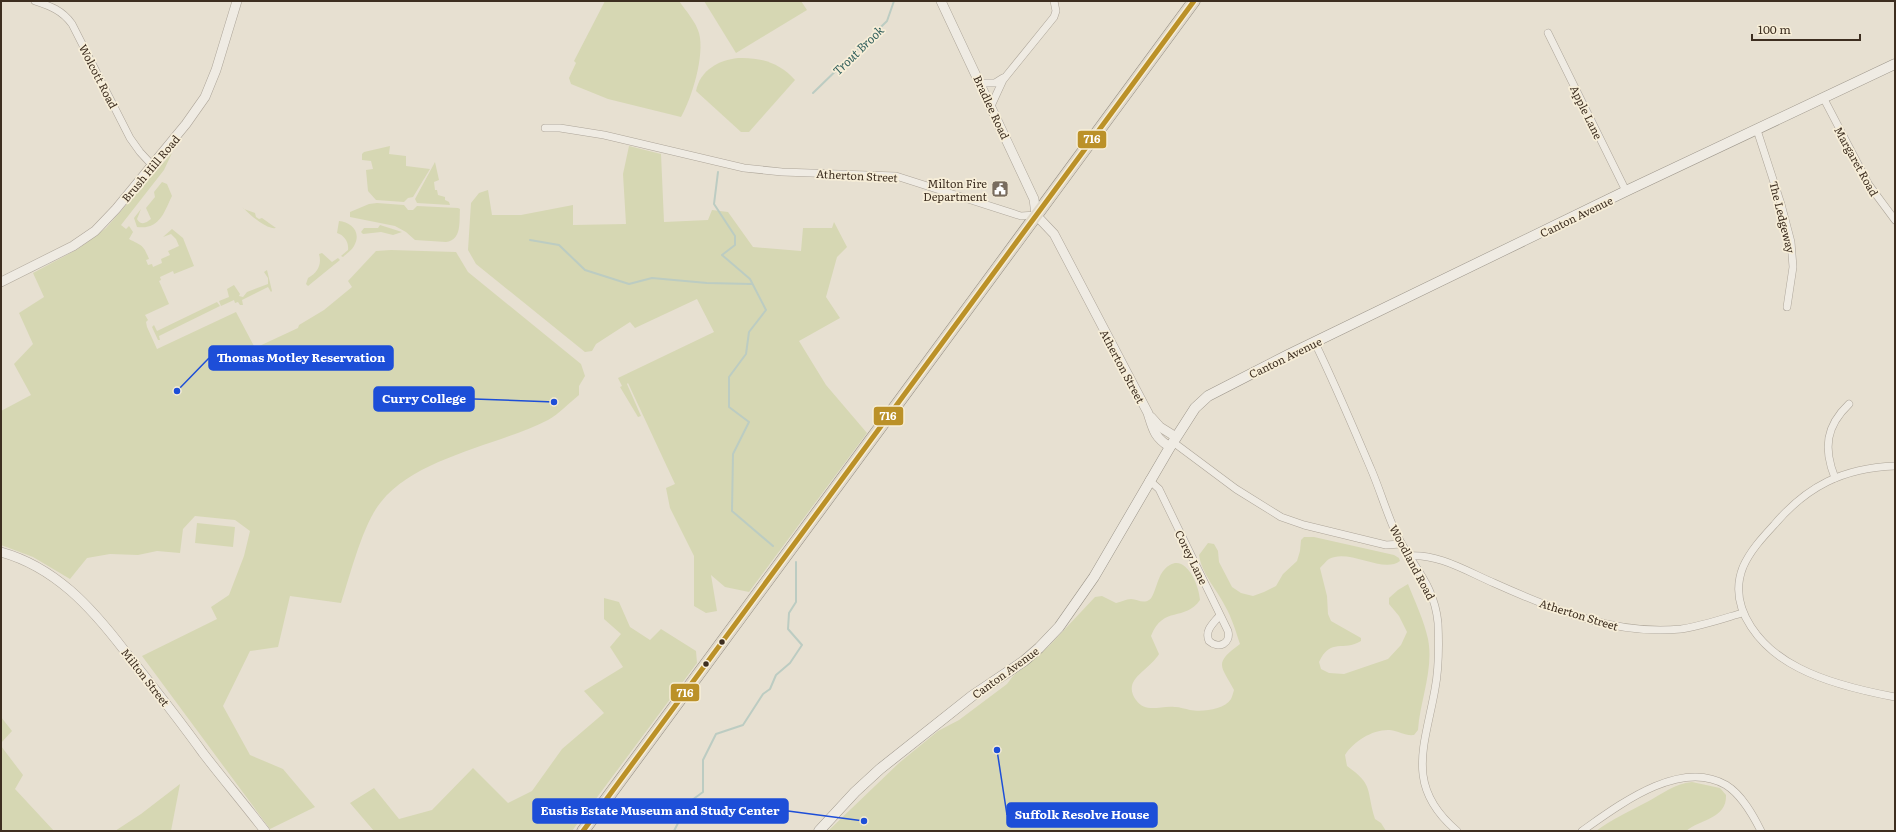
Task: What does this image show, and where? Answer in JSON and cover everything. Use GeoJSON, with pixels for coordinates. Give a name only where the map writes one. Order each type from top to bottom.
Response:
{"type":"FeatureCollection","features":[{"type":"Feature","properties":{"kind":"highway"},"geometry":{"type":"LineString","coordinates":[[583,831],[1194,1]]}},
{"type":"Feature","properties":{"kind":"main road","name":"Canton Avenue"},"geometry":{"type":"LineString","coordinates":[[819,831],[859,788],[905,748],[972,696],[1024,661],[1046,641],[1065,620],[1094,577],[1173,442],[1196,408],[1208,396],[1626,191],[1824,99],[1895,64]]}},
{"type":"Feature","properties":{"kind":"street","name":"Wolcott Road"},"geometry":{"type":"LineString","coordinates":[[35,1],[56,9],[65,15],[72,24],[130,138],[152,165]]}},
{"type":"Feature","properties":{"kind":"street","name":"Brush Hill Road"},"geometry":{"type":"LineString","coordinates":[[1,282],[66,250],[90,235],[116,210],[186,124],[208,91],[219,62],[237,1]]}},
{"type":"Feature","properties":{"kind":"street","name":"Bradlee Road"},"geometry":{"type":"LineString","coordinates":[[941,1],[981,83],[1034,199],[1036,215]]}},
{"type":"Feature","properties":{"kind":"street"},"geometry":{"type":"LineString","coordinates":[[991,106],[996,93],[1007,74],[1054,17],[1056,11],[1054,1]]}},
{"type":"Feature","properties":{"kind":"street","name":"Apple Lane"},"geometry":{"type":"LineString","coordinates":[[1548,33],[1626,191]]}},
{"type":"Feature","properties":{"kind":"street"},"geometry":{"type":"LineString","coordinates":[[981,83],[995,82],[1007,74]]}},
{"type":"Feature","properties":{"kind":"street","name":"Margaret Road"},"geometry":{"type":"LineString","coordinates":[[1824,99],[1872,189],[1895,220]]}},
{"type":"Feature","properties":{"kind":"street","name":"Atherton Street"},"geometry":{"type":"LineString","coordinates":[[545,128],[560,128],[599,134],[715,163],[749,169],[896,176],[1021,216],[1036,215],[1054,234],[1148,413],[1156,435],[1160,440],[1173,442],[1243,494],[1281,517],[1304,525],[1386,545],[1401,544]]}},
{"type":"Feature","properties":{"kind":"street","name":"The Ledgeway"},"geometry":{"type":"LineString","coordinates":[[1757,130],[1778,193],[1791,242],[1792,274],[1787,306]]}},
{"type":"Feature","properties":{"kind":"street","name":"Woodland Road"},"geometry":{"type":"LineString","coordinates":[[1315,343],[1372,470],[1390,521],[1401,544],[1430,590],[1435,604],[1438,623],[1438,670],[1422,752],[1423,778],[1433,804],[1456,831]]}},
{"type":"Feature","properties":{"kind":"street"},"geometry":{"type":"LineString","coordinates":[[1835,478],[1829,458],[1828,441],[1835,419],[1849,404]]}},
{"type":"Feature","properties":{"kind":"street"},"geometry":{"type":"LineString","coordinates":[[1895,466],[1858,470],[1835,478],[1798,500],[1752,550],[1743,566],[1740,578],[1739,595],[1742,613],[1749,625],[1766,644],[1781,657],[1798,668],[1845,685],[1895,698]]}},
{"type":"Feature","properties":{"kind":"street","name":"Corey Lane"},"geometry":{"type":"LineString","coordinates":[[1150,480],[1159,490],[1228,631],[1229,638],[1224,644],[1217,646],[1212,644],[1208,638],[1208,630],[1220,615]]}},
{"type":"Feature","properties":{"kind":"street","name":"Milton Street"},"geometry":{"type":"LineString","coordinates":[[1,552],[28,562],[77,594],[93,611],[149,680],[208,759],[265,831]]}},
{"type":"Feature","properties":{"kind":"street","name":"Atherton Street"},"geometry":{"type":"LineString","coordinates":[[1408,556],[1424,556],[1444,561],[1529,599],[1594,620],[1622,627],[1646,630],[1681,629],[1742,613]]}},
{"type":"Feature","properties":{"kind":"street"},"geometry":{"type":"LineString","coordinates":[[1582,831],[1625,802],[1664,782],[1687,777],[1715,781],[1731,789],[1750,812],[1761,831]]}},
{"type":"Feature","properties":{"kind":"green space"},"geometry":{"type":"Polygon","coordinates":[[[605,1],[679,1],[693,21],[699,33],[699,64],[693,88],[681,117],[608,99],[571,84],[569,78],[576,63],[574,61],[605,1]]]}},
{"type":"Feature","properties":{"kind":"green space"},"geometry":{"type":"Polygon","coordinates":[[[704,1],[801,1],[807,10],[736,53],[704,1]]]}},
{"type":"Feature","properties":{"kind":"green space"},"geometry":{"type":"Polygon","coordinates":[[[738,58],[769,62],[783,69],[795,80],[749,132],[741,132],[696,91],[702,77],[711,67],[724,61],[738,58]]]}},
{"type":"Feature","properties":{"kind":"green space"},"geometry":{"type":"Polygon","coordinates":[[[390,146],[389,154],[406,156],[406,166],[430,169],[413,197],[408,198],[404,202],[376,200],[368,191],[366,170],[373,169],[371,161],[362,160],[362,154],[364,152],[390,146]]]}},
{"type":"Feature","properties":{"kind":"green space"},"geometry":{"type":"Polygon","coordinates":[[[629,146],[661,154],[664,222],[708,220],[712,210],[728,212],[753,247],[801,251],[803,228],[832,228],[834,222],[847,247],[837,257],[826,297],[840,318],[799,341],[826,385],[867,433],[749,592],[725,587],[711,575],[717,611],[706,613],[694,606],[694,556],[670,508],[666,488],[675,484],[628,383],[627,384],[641,416],[638,417],[620,387],[622,386],[618,378],[714,332],[697,299],[635,328],[630,322],[596,344],[592,351],[585,352],[476,264],[468,250],[471,203],[479,193],[488,190],[492,215],[521,215],[573,205],[573,225],[626,224],[623,174],[629,146]]]}},
{"type":"Feature","properties":{"kind":"green space"},"geometry":{"type":"Polygon","coordinates":[[[172,153],[164,170],[121,225],[126,229],[129,226],[133,232],[129,239],[139,244],[143,248],[149,259],[146,260],[148,265],[152,264],[153,267],[162,263],[161,259],[170,255],[168,251],[179,246],[176,239],[171,234],[163,237],[172,229],[183,238],[194,266],[174,274],[173,271],[160,277],[161,280],[159,281],[169,304],[145,315],[148,320],[146,322],[147,327],[157,349],[236,312],[255,348],[298,328],[299,325],[324,310],[352,287],[348,281],[376,251],[456,252],[468,272],[581,364],[585,376],[579,386],[579,395],[552,418],[528,429],[436,463],[415,474],[396,487],[374,511],[368,523],[341,603],[290,596],[278,647],[250,651],[223,706],[250,755],[283,769],[315,807],[270,829],[142,656],[217,619],[211,607],[229,595],[244,556],[250,531],[235,520],[195,516],[183,529],[180,553],[157,551],[138,555],[110,554],[87,558],[70,579],[33,557],[1,545],[1,411],[31,395],[14,364],[33,344],[19,313],[44,297],[33,273],[78,249],[106,228],[172,153]]]}},
{"type":"Feature","properties":{"kind":"green space"},"geometry":{"type":"Polygon","coordinates":[[[435,162],[439,180],[434,182],[435,190],[437,190],[438,195],[445,197],[445,200],[449,202],[450,205],[417,203],[415,199],[435,162]]]}},
{"type":"Feature","properties":{"kind":"green space"},"geometry":{"type":"Polygon","coordinates":[[[162,182],[167,184],[172,196],[163,214],[156,223],[151,226],[137,227],[134,218],[141,209],[137,219],[140,223],[147,222],[151,219],[146,208],[155,197],[154,192],[162,182]]]}},
{"type":"Feature","properties":{"kind":"green space"},"geometry":{"type":"Polygon","coordinates":[[[377,203],[404,205],[408,210],[413,210],[417,206],[458,208],[460,209],[459,230],[455,238],[451,241],[415,240],[406,232],[395,226],[350,217],[350,212],[369,204],[377,203]]]}},
{"type":"Feature","properties":{"kind":"green space"},"geometry":{"type":"Polygon","coordinates":[[[245,209],[255,213],[256,217],[259,219],[262,218],[276,228],[272,228],[261,223],[245,209]]]}},
{"type":"Feature","properties":{"kind":"green space"},"geometry":{"type":"Polygon","coordinates":[[[339,221],[348,223],[354,229],[357,236],[353,247],[343,257],[341,256],[348,250],[348,244],[342,235],[337,233],[339,221]]]}},
{"type":"Feature","properties":{"kind":"green space"},"geometry":{"type":"Polygon","coordinates":[[[380,225],[402,232],[393,235],[381,232],[363,234],[361,232],[364,228],[378,228],[380,225]]]}},
{"type":"Feature","properties":{"kind":"green space"},"geometry":{"type":"Polygon","coordinates":[[[322,253],[332,262],[338,258],[340,260],[308,286],[306,284],[308,278],[317,271],[320,261],[319,254],[322,253]]]}},
{"type":"Feature","properties":{"kind":"green space"},"geometry":{"type":"Polygon","coordinates":[[[267,270],[271,292],[268,287],[242,300],[243,305],[240,305],[238,302],[235,303],[234,300],[221,306],[219,301],[229,297],[227,289],[234,285],[240,294],[239,296],[243,297],[247,292],[268,284],[268,278],[264,272],[267,270]]]}},
{"type":"Feature","properties":{"kind":"green space"},"geometry":{"type":"Polygon","coordinates":[[[217,302],[220,306],[159,336],[160,340],[158,340],[152,327],[154,325],[157,331],[217,302]]]}},
{"type":"Feature","properties":{"kind":"green space"},"geometry":{"type":"Polygon","coordinates":[[[197,523],[235,527],[233,547],[195,543],[197,523]]]}},
{"type":"Feature","properties":{"kind":"green space"},"geometry":{"type":"Polygon","coordinates":[[[1304,537],[1314,537],[1394,555],[1399,558],[1400,561],[1385,565],[1346,556],[1337,556],[1329,559],[1320,568],[1327,596],[1328,614],[1331,621],[1361,638],[1361,641],[1355,644],[1333,647],[1328,650],[1319,662],[1321,669],[1329,673],[1344,674],[1388,659],[1401,645],[1407,632],[1399,616],[1389,604],[1389,598],[1408,584],[1422,618],[1428,639],[1428,673],[1418,730],[1414,735],[1408,735],[1390,730],[1384,730],[1371,734],[1353,745],[1345,755],[1347,766],[1362,778],[1365,783],[1368,789],[1375,819],[1381,823],[1386,831],[828,831],[899,763],[938,731],[959,720],[1007,684],[1013,676],[1049,646],[1095,597],[1102,596],[1116,603],[1127,599],[1147,601],[1153,595],[1162,573],[1171,564],[1178,563],[1189,570],[1197,585],[1200,600],[1188,611],[1168,617],[1156,626],[1151,636],[1159,654],[1133,682],[1132,693],[1140,704],[1149,708],[1177,707],[1200,711],[1218,708],[1228,703],[1234,690],[1223,670],[1222,665],[1226,656],[1240,644],[1230,615],[1206,575],[1199,555],[1208,543],[1214,544],[1218,551],[1219,562],[1232,587],[1241,593],[1253,596],[1276,586],[1283,574],[1297,561],[1301,540],[1304,537]]]}},
{"type":"Feature","properties":{"kind":"green space"},"geometry":{"type":"Polygon","coordinates":[[[604,598],[619,602],[630,627],[650,640],[661,629],[696,651],[697,663],[572,831],[374,831],[350,803],[374,788],[399,819],[432,810],[473,768],[508,803],[532,791],[562,749],[604,713],[584,691],[623,667],[610,647],[621,634],[604,619],[604,598]]]}},
{"type":"Feature","properties":{"kind":"green space"},"geometry":{"type":"Polygon","coordinates":[[[1,717],[12,731],[1,743],[1,717]]]}},
{"type":"Feature","properties":{"kind":"green space"},"geometry":{"type":"Polygon","coordinates":[[[1,746],[23,775],[15,789],[54,831],[1,831],[1,746]]]}},
{"type":"Feature","properties":{"kind":"green space"},"geometry":{"type":"Polygon","coordinates":[[[1692,782],[1720,788],[1726,795],[1725,803],[1722,809],[1712,818],[1686,831],[1596,831],[1668,790],[1679,785],[1692,782]]]}},
{"type":"Feature","properties":{"kind":"green space"},"geometry":{"type":"Polygon","coordinates":[[[180,784],[171,831],[115,831],[141,814],[180,784]]]}},
{"type":"Feature","properties":{"kind":"waterway","name":"Trout Brook"},"geometry":{"type":"LineString","coordinates":[[813,93],[887,21],[894,1]]}},
{"type":"Feature","properties":{"kind":"waterway","name":"Trout Brook"},"geometry":{"type":"LineString","coordinates":[[718,172],[714,204],[735,236],[735,245],[722,255],[750,279],[766,310],[749,332],[746,354],[729,377],[729,407],[749,422],[733,454],[732,511],[773,546]]}},
{"type":"Feature","properties":{"kind":"waterway"},"geometry":{"type":"LineString","coordinates":[[530,240],[559,245],[585,270],[629,284],[652,278],[707,283],[752,284]]}},
{"type":"Feature","properties":{"kind":"waterway","name":"Trout Brook"},"geometry":{"type":"LineString","coordinates":[[674,831],[688,803],[703,792],[703,760],[716,734],[743,725],[763,694],[770,689],[776,675],[790,663],[802,645],[788,629],[789,613],[796,602],[796,562]]}},
{"type":"Feature","properties":{"kind":"transit line","name":"716"},"geometry":{"type":"LineString","coordinates":[[583,831],[1194,1]]}},
{"type":"Feature","properties":{"kind":"place","name":"Milton Fire Department"},"geometry":{"type":"Point","coordinates":[1000,189]}},
{"type":"Feature","properties":{"kind":"place","name":"Thomas Motley Reservation"},"geometry":{"type":"Point","coordinates":[177,391]}},
{"type":"Feature","properties":{"kind":"place","name":"Curry College"},"geometry":{"type":"Point","coordinates":[554,402]}},
{"type":"Feature","properties":{"kind":"place","name":"Suffolk Resolve House"},"geometry":{"type":"Point","coordinates":[997,750]}},
{"type":"Feature","properties":{"kind":"place","name":"Eustis Estate Museum and Study Center"},"geometry":{"type":"Point","coordinates":[864,821]}}]}
